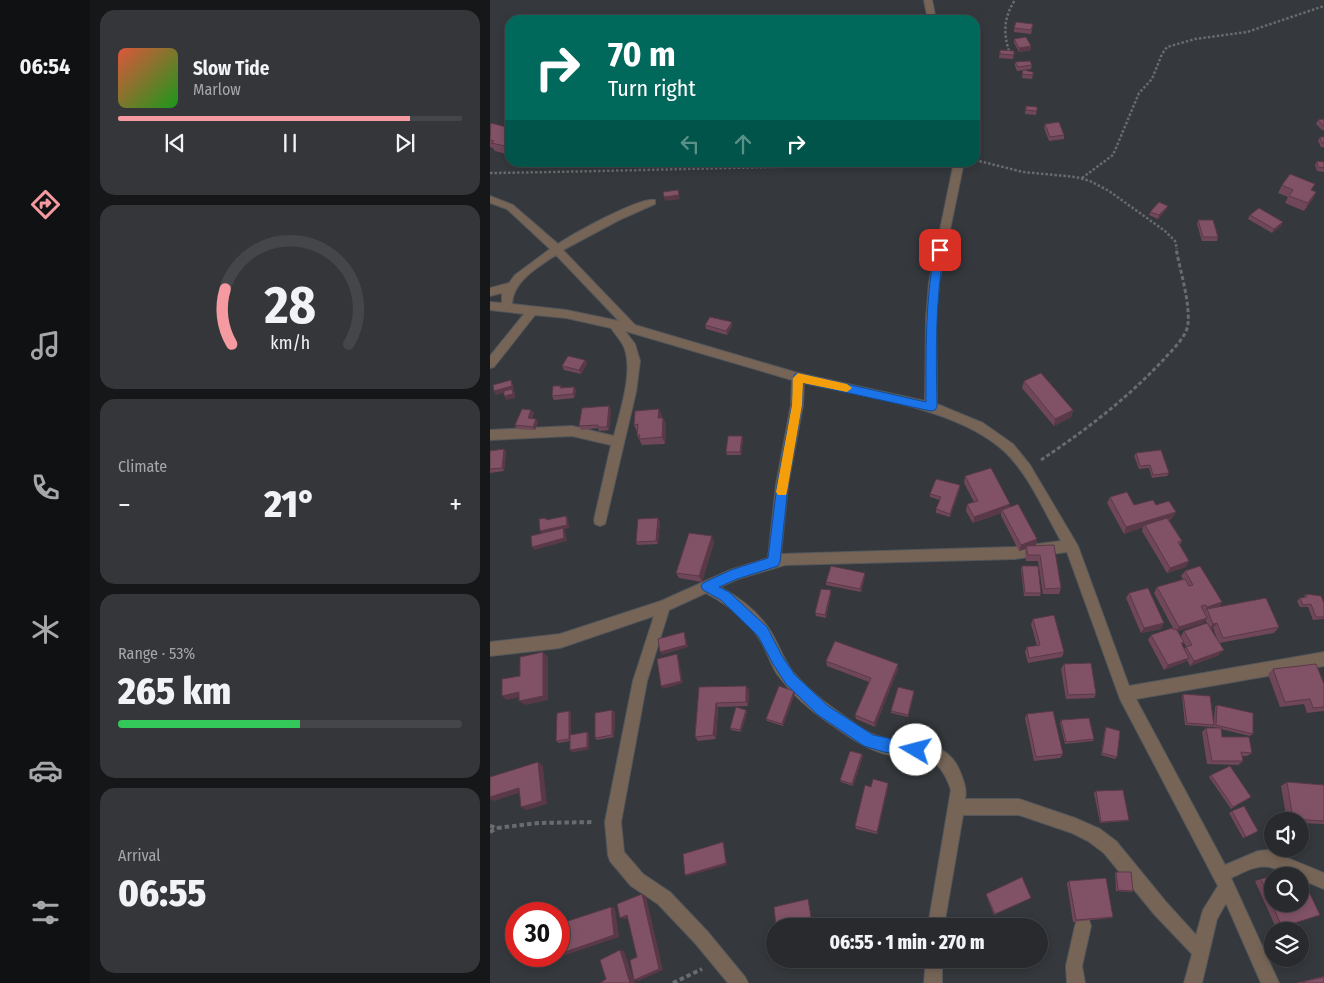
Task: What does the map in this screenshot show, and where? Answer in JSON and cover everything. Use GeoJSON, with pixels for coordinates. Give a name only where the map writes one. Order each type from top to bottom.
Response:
{"type":"FeatureCollection","features":[{"type":"Feature","properties":{"kind":"street"},"geometry":{"type":"LineString","coordinates":[[928,0],[931,15]]}},
{"type":"Feature","properties":{"kind":"street"},"geometry":{"type":"LineString","coordinates":[[931,407],[931,319],[934,283],[957,167]]}},
{"type":"Feature","properties":{"kind":"street"},"geometry":{"type":"LineString","coordinates":[[490,199],[510,208],[541,233],[632,328]]}},
{"type":"Feature","properties":{"kind":"street"},"geometry":{"type":"LineString","coordinates":[[507,307],[505,302],[506,294],[510,287],[532,267],[592,228],[627,210],[652,202]]}},
{"type":"Feature","properties":{"kind":"street"},"geometry":{"type":"LineString","coordinates":[[490,292],[510,287]]}},
{"type":"Feature","properties":{"kind":"street"},"geometry":{"type":"LineString","coordinates":[[490,306],[566,314],[632,328],[798,378],[931,407],[979,426],[1009,448],[1026,469],[1071,546],[1126,694],[1224,880],[1270,983]]}},
{"type":"Feature","properties":{"kind":"street"},"geometry":{"type":"LineString","coordinates":[[490,364],[532,310]]}},
{"type":"Feature","properties":{"kind":"street"},"geometry":{"type":"LineString","coordinates":[[600,520],[630,392],[634,361],[629,344],[614,324]]}},
{"type":"Feature","properties":{"kind":"street"},"geometry":{"type":"LineString","coordinates":[[774,562],[782,485],[797,405],[798,378]]}},
{"type":"Feature","properties":{"kind":"street"},"geometry":{"type":"LineString","coordinates":[[490,435],[572,431],[618,442]]}},
{"type":"Feature","properties":{"kind":"street"},"geometry":{"type":"LineString","coordinates":[[490,649],[560,641],[664,606],[735,574],[785,559],[1015,552],[1071,546]]}},
{"type":"Feature","properties":{"kind":"street"},"geometry":{"type":"LineString","coordinates":[[707,586],[725,596],[763,632],[777,660],[791,680],[823,710],[869,741],[884,746],[933,753],[949,763],[955,774],[959,790],[937,918]]}},
{"type":"Feature","properties":{"kind":"street"},"geometry":{"type":"LineString","coordinates":[[664,606],[640,681],[613,822],[616,855],[637,880],[664,898],[701,936],[739,983]]}},
{"type":"Feature","properties":{"kind":"street"},"geometry":{"type":"LineString","coordinates":[[1126,694],[1324,659]]}},
{"type":"Feature","properties":{"kind":"street"},"geometry":{"type":"LineString","coordinates":[[957,807],[1019,807],[1094,834],[1110,847],[1160,908],[1200,951]]}},
{"type":"Feature","properties":{"kind":"street"},"geometry":{"type":"LineString","coordinates":[[1193,983],[1209,916],[1224,880],[1258,859],[1268,858],[1324,881]]}},
{"type":"Feature","properties":{"kind":"street"},"geometry":{"type":"LineString","coordinates":[[1076,983],[1074,966],[1083,926]]}},
{"type":"Feature","properties":{"kind":"street"},"geometry":{"type":"LineString","coordinates":[[933,983],[934,968]]}},
{"type":"Feature","properties":{"kind":"path"},"geometry":{"type":"LineString","coordinates":[[1009,51],[1004,37],[1005,19],[1006,11],[1015,0]]}},
{"type":"Feature","properties":{"kind":"path"},"geometry":{"type":"LineString","coordinates":[[1082,178],[1113,155],[1140,93],[1152,79],[1162,54],[1167,47],[1195,38],[1247,32],[1324,6]]}},
{"type":"Feature","properties":{"kind":"path"},"geometry":{"type":"LineString","coordinates":[[980,161],[1023,172],[1082,178],[1109,191],[1165,231],[1175,241],[1188,311],[1188,326],[1176,346],[1142,383],[1080,434],[1026,469]]}},
{"type":"Feature","properties":{"kind":"path"},"geometry":{"type":"LineString","coordinates":[[490,173],[678,170],[740,167]]}},
{"type":"Feature","properties":{"kind":"path"},"geometry":{"type":"LineString","coordinates":[[490,826],[497,828],[546,823],[613,822]]}},
{"type":"Feature","properties":{"kind":"path"},"geometry":{"type":"LineString","coordinates":[[490,832],[497,828]]}},
{"type":"Feature","properties":{"kind":"path"},"geometry":{"type":"LineString","coordinates":[[674,983],[721,961]]}},
{"type":"Feature","properties":{"kind":"building"},"geometry":{"type":"Polygon","coordinates":[[[1016,22],[1033,24],[1031,30],[1014,28],[1016,22]]]}},
{"type":"Feature","properties":{"kind":"building"},"geometry":{"type":"Polygon","coordinates":[[[1026,37],[1031,46],[1019,48],[1014,39],[1026,37]]]}},
{"type":"Feature","properties":{"kind":"building"},"geometry":{"type":"Polygon","coordinates":[[[1000,50],[1014,51],[1014,55],[1000,54],[1000,50]]]}},
{"type":"Feature","properties":{"kind":"building"},"geometry":{"type":"Polygon","coordinates":[[[1030,61],[1032,65],[1018,67],[1015,62],[1030,61]]]}},
{"type":"Feature","properties":{"kind":"building"},"geometry":{"type":"Polygon","coordinates":[[[1023,70],[1033,72],[1033,75],[1022,74],[1023,70]]]}},
{"type":"Feature","properties":{"kind":"building"},"geometry":{"type":"Polygon","coordinates":[[[1026,106],[1037,107],[1037,111],[1026,110],[1026,106]]]}},
{"type":"Feature","properties":{"kind":"building"},"geometry":{"type":"Polygon","coordinates":[[[1324,119],[1324,126],[1318,120],[1324,119]]]}},
{"type":"Feature","properties":{"kind":"building"},"geometry":{"type":"Polygon","coordinates":[[[1059,122],[1064,135],[1050,137],[1045,124],[1059,122]]]}},
{"type":"Feature","properties":{"kind":"building"},"geometry":{"type":"Polygon","coordinates":[[[491,123],[505,127],[505,146],[491,143],[494,141],[490,140],[491,123]]]}},
{"type":"Feature","properties":{"kind":"building"},"geometry":{"type":"Polygon","coordinates":[[[1320,137],[1324,137],[1324,143],[1322,143],[1320,137]]]}},
{"type":"Feature","properties":{"kind":"building"},"geometry":{"type":"Polygon","coordinates":[[[1317,161],[1324,162],[1324,168],[1318,167],[1317,161]]]}},
{"type":"Feature","properties":{"kind":"building"},"geometry":{"type":"Polygon","coordinates":[[[1290,174],[1315,184],[1311,190],[1316,192],[1308,203],[1289,196],[1293,190],[1282,185],[1290,174]]]}},
{"type":"Feature","properties":{"kind":"building"},"geometry":{"type":"Polygon","coordinates":[[[678,190],[679,195],[664,197],[663,192],[678,190]]]}},
{"type":"Feature","properties":{"kind":"building"},"geometry":{"type":"Polygon","coordinates":[[[1159,202],[1168,206],[1159,215],[1150,212],[1159,202]]]}},
{"type":"Feature","properties":{"kind":"building"},"geometry":{"type":"Polygon","coordinates":[[[1259,208],[1283,222],[1274,229],[1250,215],[1259,208]]]}},
{"type":"Feature","properties":{"kind":"building"},"geometry":{"type":"Polygon","coordinates":[[[1198,220],[1213,220],[1218,237],[1203,237],[1198,220]]]}},
{"type":"Feature","properties":{"kind":"building"},"geometry":{"type":"Polygon","coordinates":[[[710,317],[732,322],[726,331],[705,325],[710,317]]]}},
{"type":"Feature","properties":{"kind":"building"},"geometry":{"type":"Polygon","coordinates":[[[568,356],[585,360],[579,370],[562,366],[568,356]]]}},
{"type":"Feature","properties":{"kind":"building"},"geometry":{"type":"Polygon","coordinates":[[[1041,373],[1073,410],[1055,419],[1024,381],[1041,373]]]}},
{"type":"Feature","properties":{"kind":"building"},"geometry":{"type":"Polygon","coordinates":[[[511,380],[512,386],[494,391],[493,385],[511,380]]]}},
{"type":"Feature","properties":{"kind":"building"},"geometry":{"type":"Polygon","coordinates":[[[553,386],[561,386],[560,388],[574,387],[573,394],[552,396],[553,386]]]}},
{"type":"Feature","properties":{"kind":"building"},"geometry":{"type":"Polygon","coordinates":[[[512,389],[513,394],[504,396],[504,391],[512,389]]]}},
{"type":"Feature","properties":{"kind":"building"},"geometry":{"type":"Polygon","coordinates":[[[609,406],[607,427],[598,427],[598,425],[579,426],[582,408],[609,406]]]}},
{"type":"Feature","properties":{"kind":"building"},"geometry":{"type":"Polygon","coordinates":[[[522,409],[531,410],[528,418],[536,419],[533,427],[515,425],[522,409]]]}},
{"type":"Feature","properties":{"kind":"building"},"geometry":{"type":"Polygon","coordinates":[[[659,409],[658,418],[663,418],[662,437],[639,439],[640,435],[637,435],[638,424],[634,425],[635,411],[659,409]]]}},
{"type":"Feature","properties":{"kind":"building"},"geometry":{"type":"Polygon","coordinates":[[[728,436],[742,436],[740,452],[726,452],[728,436]]]}},
{"type":"Feature","properties":{"kind":"building"},"geometry":{"type":"Polygon","coordinates":[[[504,449],[502,468],[490,469],[490,451],[504,449]]]}},
{"type":"Feature","properties":{"kind":"building"},"geometry":{"type":"Polygon","coordinates":[[[1161,450],[1169,473],[1153,475],[1150,465],[1140,466],[1136,453],[1161,450]]]}},
{"type":"Feature","properties":{"kind":"building"},"geometry":{"type":"Polygon","coordinates":[[[991,468],[1010,504],[974,517],[967,504],[978,501],[965,476],[991,468]]]}},
{"type":"Feature","properties":{"kind":"building"},"geometry":{"type":"Polygon","coordinates":[[[936,479],[960,485],[950,514],[936,509],[941,497],[930,494],[936,479]]]}},
{"type":"Feature","properties":{"kind":"building"},"geometry":{"type":"Polygon","coordinates":[[[1127,492],[1134,505],[1153,500],[1156,505],[1169,501],[1176,512],[1126,527],[1110,497],[1127,492]]]}},
{"type":"Feature","properties":{"kind":"building"},"geometry":{"type":"Polygon","coordinates":[[[1018,504],[1037,539],[1021,545],[1002,510],[1018,504]]]}},
{"type":"Feature","properties":{"kind":"building"},"geometry":{"type":"Polygon","coordinates":[[[566,516],[567,525],[540,531],[539,519],[546,518],[546,520],[566,516]]]}},
{"type":"Feature","properties":{"kind":"building"},"geometry":{"type":"Polygon","coordinates":[[[658,518],[656,541],[636,542],[638,519],[658,518]]]}},
{"type":"Feature","properties":{"kind":"building"},"geometry":{"type":"Polygon","coordinates":[[[1167,518],[1182,541],[1178,542],[1189,561],[1170,568],[1145,525],[1167,518]]]}},
{"type":"Feature","properties":{"kind":"building"},"geometry":{"type":"Polygon","coordinates":[[[563,528],[564,538],[532,547],[531,536],[563,528]]]}},
{"type":"Feature","properties":{"kind":"building"},"geometry":{"type":"Polygon","coordinates":[[[689,533],[712,536],[699,576],[676,573],[689,533]]]}},
{"type":"Feature","properties":{"kind":"building"},"geometry":{"type":"Polygon","coordinates":[[[1054,545],[1061,588],[1045,589],[1040,555],[1028,555],[1026,546],[1054,545]]]}},
{"type":"Feature","properties":{"kind":"building"},"geometry":{"type":"Polygon","coordinates":[[[831,566],[865,573],[860,589],[826,582],[831,566]]]}},
{"type":"Feature","properties":{"kind":"building"},"geometry":{"type":"Polygon","coordinates":[[[1022,566],[1038,566],[1041,593],[1025,593],[1022,566]]]}},
{"type":"Feature","properties":{"kind":"building"},"geometry":{"type":"Polygon","coordinates":[[[1200,566],[1222,602],[1207,607],[1206,605],[1201,606],[1207,618],[1179,627],[1157,587],[1185,579],[1189,586],[1193,585],[1185,571],[1200,566]]]}},
{"type":"Feature","properties":{"kind":"building"},"geometry":{"type":"Polygon","coordinates":[[[1148,588],[1164,623],[1144,628],[1129,593],[1148,588]]]}},
{"type":"Feature","properties":{"kind":"building"},"geometry":{"type":"Polygon","coordinates":[[[821,589],[831,590],[825,615],[815,613],[821,589]]]}},
{"type":"Feature","properties":{"kind":"building"},"geometry":{"type":"Polygon","coordinates":[[[1306,594],[1321,596],[1324,603],[1324,617],[1316,617],[1311,604],[1303,605],[1300,598],[1307,597],[1306,594]]]}},
{"type":"Feature","properties":{"kind":"building"},"geometry":{"type":"Polygon","coordinates":[[[1266,598],[1279,627],[1223,638],[1217,623],[1213,624],[1207,609],[1266,598]]]}},
{"type":"Feature","properties":{"kind":"building"},"geometry":{"type":"Polygon","coordinates":[[[1054,615],[1064,652],[1029,658],[1027,647],[1040,645],[1033,619],[1054,615]]]}},
{"type":"Feature","properties":{"kind":"building"},"geometry":{"type":"Polygon","coordinates":[[[1207,623],[1224,650],[1194,661],[1186,647],[1192,645],[1184,631],[1207,623]]]}},
{"type":"Feature","properties":{"kind":"building"},"geometry":{"type":"Polygon","coordinates":[[[1172,628],[1176,629],[1184,642],[1181,643],[1189,658],[1168,665],[1151,635],[1172,628]]]}},
{"type":"Feature","properties":{"kind":"building"},"geometry":{"type":"Polygon","coordinates":[[[684,632],[686,645],[660,652],[658,639],[684,632]]]}},
{"type":"Feature","properties":{"kind":"building"},"geometry":{"type":"Polygon","coordinates":[[[835,641],[898,664],[874,723],[855,715],[871,678],[826,661],[835,641]]]}},
{"type":"Feature","properties":{"kind":"building"},"geometry":{"type":"Polygon","coordinates":[[[543,652],[543,696],[519,701],[519,692],[502,696],[502,679],[520,676],[520,657],[543,652]]]}},
{"type":"Feature","properties":{"kind":"building"},"geometry":{"type":"Polygon","coordinates":[[[677,654],[681,681],[661,686],[657,659],[677,654]]]}},
{"type":"Feature","properties":{"kind":"building"},"geometry":{"type":"Polygon","coordinates":[[[1091,663],[1096,694],[1068,695],[1064,664],[1091,663]]]}},
{"type":"Feature","properties":{"kind":"building"},"geometry":{"type":"Polygon","coordinates":[[[1316,664],[1324,684],[1324,707],[1313,708],[1310,699],[1285,702],[1273,669],[1316,664]]]}},
{"type":"Feature","properties":{"kind":"building"},"geometry":{"type":"Polygon","coordinates":[[[746,686],[746,702],[716,703],[713,735],[695,737],[699,687],[746,686]]]}},
{"type":"Feature","properties":{"kind":"building"},"geometry":{"type":"Polygon","coordinates":[[[779,686],[794,691],[782,724],[766,719],[779,686]]]}},
{"type":"Feature","properties":{"kind":"building"},"geometry":{"type":"Polygon","coordinates":[[[898,687],[914,691],[908,715],[891,711],[898,687]]]}},
{"type":"Feature","properties":{"kind":"building"},"geometry":{"type":"Polygon","coordinates":[[[1183,694],[1210,696],[1214,725],[1187,723],[1183,694]]]}},
{"type":"Feature","properties":{"kind":"building"},"geometry":{"type":"Polygon","coordinates":[[[1217,705],[1253,713],[1253,734],[1216,725],[1217,705]]]}},
{"type":"Feature","properties":{"kind":"building"},"geometry":{"type":"Polygon","coordinates":[[[736,707],[746,710],[740,730],[730,728],[736,707]]]}},
{"type":"Feature","properties":{"kind":"building"},"geometry":{"type":"Polygon","coordinates":[[[612,710],[612,735],[595,738],[595,713],[612,710]]]}},
{"type":"Feature","properties":{"kind":"building"},"geometry":{"type":"Polygon","coordinates":[[[569,711],[569,739],[556,741],[557,713],[569,711]]]}},
{"type":"Feature","properties":{"kind":"building"},"geometry":{"type":"Polygon","coordinates":[[[1053,711],[1063,754],[1036,757],[1027,714],[1053,711]]]}},
{"type":"Feature","properties":{"kind":"building"},"geometry":{"type":"Polygon","coordinates":[[[1089,718],[1094,739],[1066,742],[1061,720],[1089,718]]]}},
{"type":"Feature","properties":{"kind":"building"},"geometry":{"type":"Polygon","coordinates":[[[1106,727],[1120,731],[1117,757],[1102,753],[1106,727]]]}},
{"type":"Feature","properties":{"kind":"building"},"geometry":{"type":"Polygon","coordinates":[[[1206,728],[1221,728],[1222,737],[1249,737],[1252,753],[1241,752],[1243,761],[1212,761],[1206,728]]]}},
{"type":"Feature","properties":{"kind":"building"},"geometry":{"type":"Polygon","coordinates":[[[587,732],[587,747],[570,750],[570,735],[587,732]]]}},
{"type":"Feature","properties":{"kind":"building"},"geometry":{"type":"Polygon","coordinates":[[[850,751],[862,754],[852,784],[840,780],[850,751]]]}},
{"type":"Feature","properties":{"kind":"building"},"geometry":{"type":"Polygon","coordinates":[[[538,762],[542,801],[521,807],[519,788],[490,797],[490,777],[538,762]]]}},
{"type":"Feature","properties":{"kind":"building"},"geometry":{"type":"Polygon","coordinates":[[[1230,766],[1251,797],[1233,807],[1211,775],[1230,766]]]}},
{"type":"Feature","properties":{"kind":"building"},"geometry":{"type":"Polygon","coordinates":[[[873,779],[888,783],[877,832],[855,826],[865,785],[871,787],[873,779]]]}},
{"type":"Feature","properties":{"kind":"building"},"geometry":{"type":"Polygon","coordinates":[[[1287,782],[1324,785],[1324,821],[1309,820],[1309,812],[1292,812],[1287,782]]]}},
{"type":"Feature","properties":{"kind":"building"},"geometry":{"type":"Polygon","coordinates":[[[1123,790],[1129,820],[1101,822],[1096,791],[1123,790]]]}},
{"type":"Feature","properties":{"kind":"building"},"geometry":{"type":"Polygon","coordinates":[[[1244,806],[1258,831],[1246,837],[1232,811],[1244,806]]]}},
{"type":"Feature","properties":{"kind":"building"},"geometry":{"type":"Polygon","coordinates":[[[723,842],[726,863],[685,875],[683,854],[723,842]]]}},
{"type":"Feature","properties":{"kind":"building"},"geometry":{"type":"Polygon","coordinates":[[[1116,872],[1131,872],[1133,891],[1118,890],[1116,872]]]}},
{"type":"Feature","properties":{"kind":"building"},"geometry":{"type":"Polygon","coordinates":[[[1022,877],[1031,898],[995,914],[986,894],[1022,877]]]}},
{"type":"Feature","properties":{"kind":"building"},"geometry":{"type":"Polygon","coordinates":[[[1106,878],[1113,917],[1076,920],[1069,881],[1106,878]]]}},
{"type":"Feature","properties":{"kind":"building"},"geometry":{"type":"Polygon","coordinates":[[[1309,892],[1320,915],[1298,922],[1280,922],[1275,912],[1309,912],[1309,892]]]}},
{"type":"Feature","properties":{"kind":"building"},"geometry":{"type":"Polygon","coordinates":[[[642,894],[659,969],[634,980],[630,960],[637,957],[627,915],[620,918],[617,904],[642,894]]]}},
{"type":"Feature","properties":{"kind":"building"},"geometry":{"type":"Polygon","coordinates":[[[808,899],[811,917],[775,918],[774,907],[808,899]]]}},
{"type":"Feature","properties":{"kind":"building"},"geometry":{"type":"Polygon","coordinates":[[[611,907],[614,935],[570,950],[570,920],[611,907]]]}},
{"type":"Feature","properties":{"kind":"building"},"geometry":{"type":"Polygon","coordinates":[[[620,950],[630,983],[600,983],[606,979],[600,960],[620,950]]]}},
{"type":"Feature","properties":{"kind":"building"},"geometry":{"type":"Polygon","coordinates":[[[1324,977],[1324,983],[1302,982],[1324,977]]]}},
{"type":"Feature","properties":{"kind":"slow traffic"},"geometry":{"type":"LineString","coordinates":[[782,492],[797,405],[798,378],[847,388]]}},
{"type":"Feature","properties":{"kind":"route"},"geometry":{"type":"LineString","coordinates":[[916,750],[884,746],[869,741],[823,710],[791,680],[777,660],[763,632],[741,609],[725,596],[707,586],[735,574],[774,562],[782,485],[797,405],[798,378],[907,400],[931,407],[931,319],[934,283],[940,250]]}}]}
